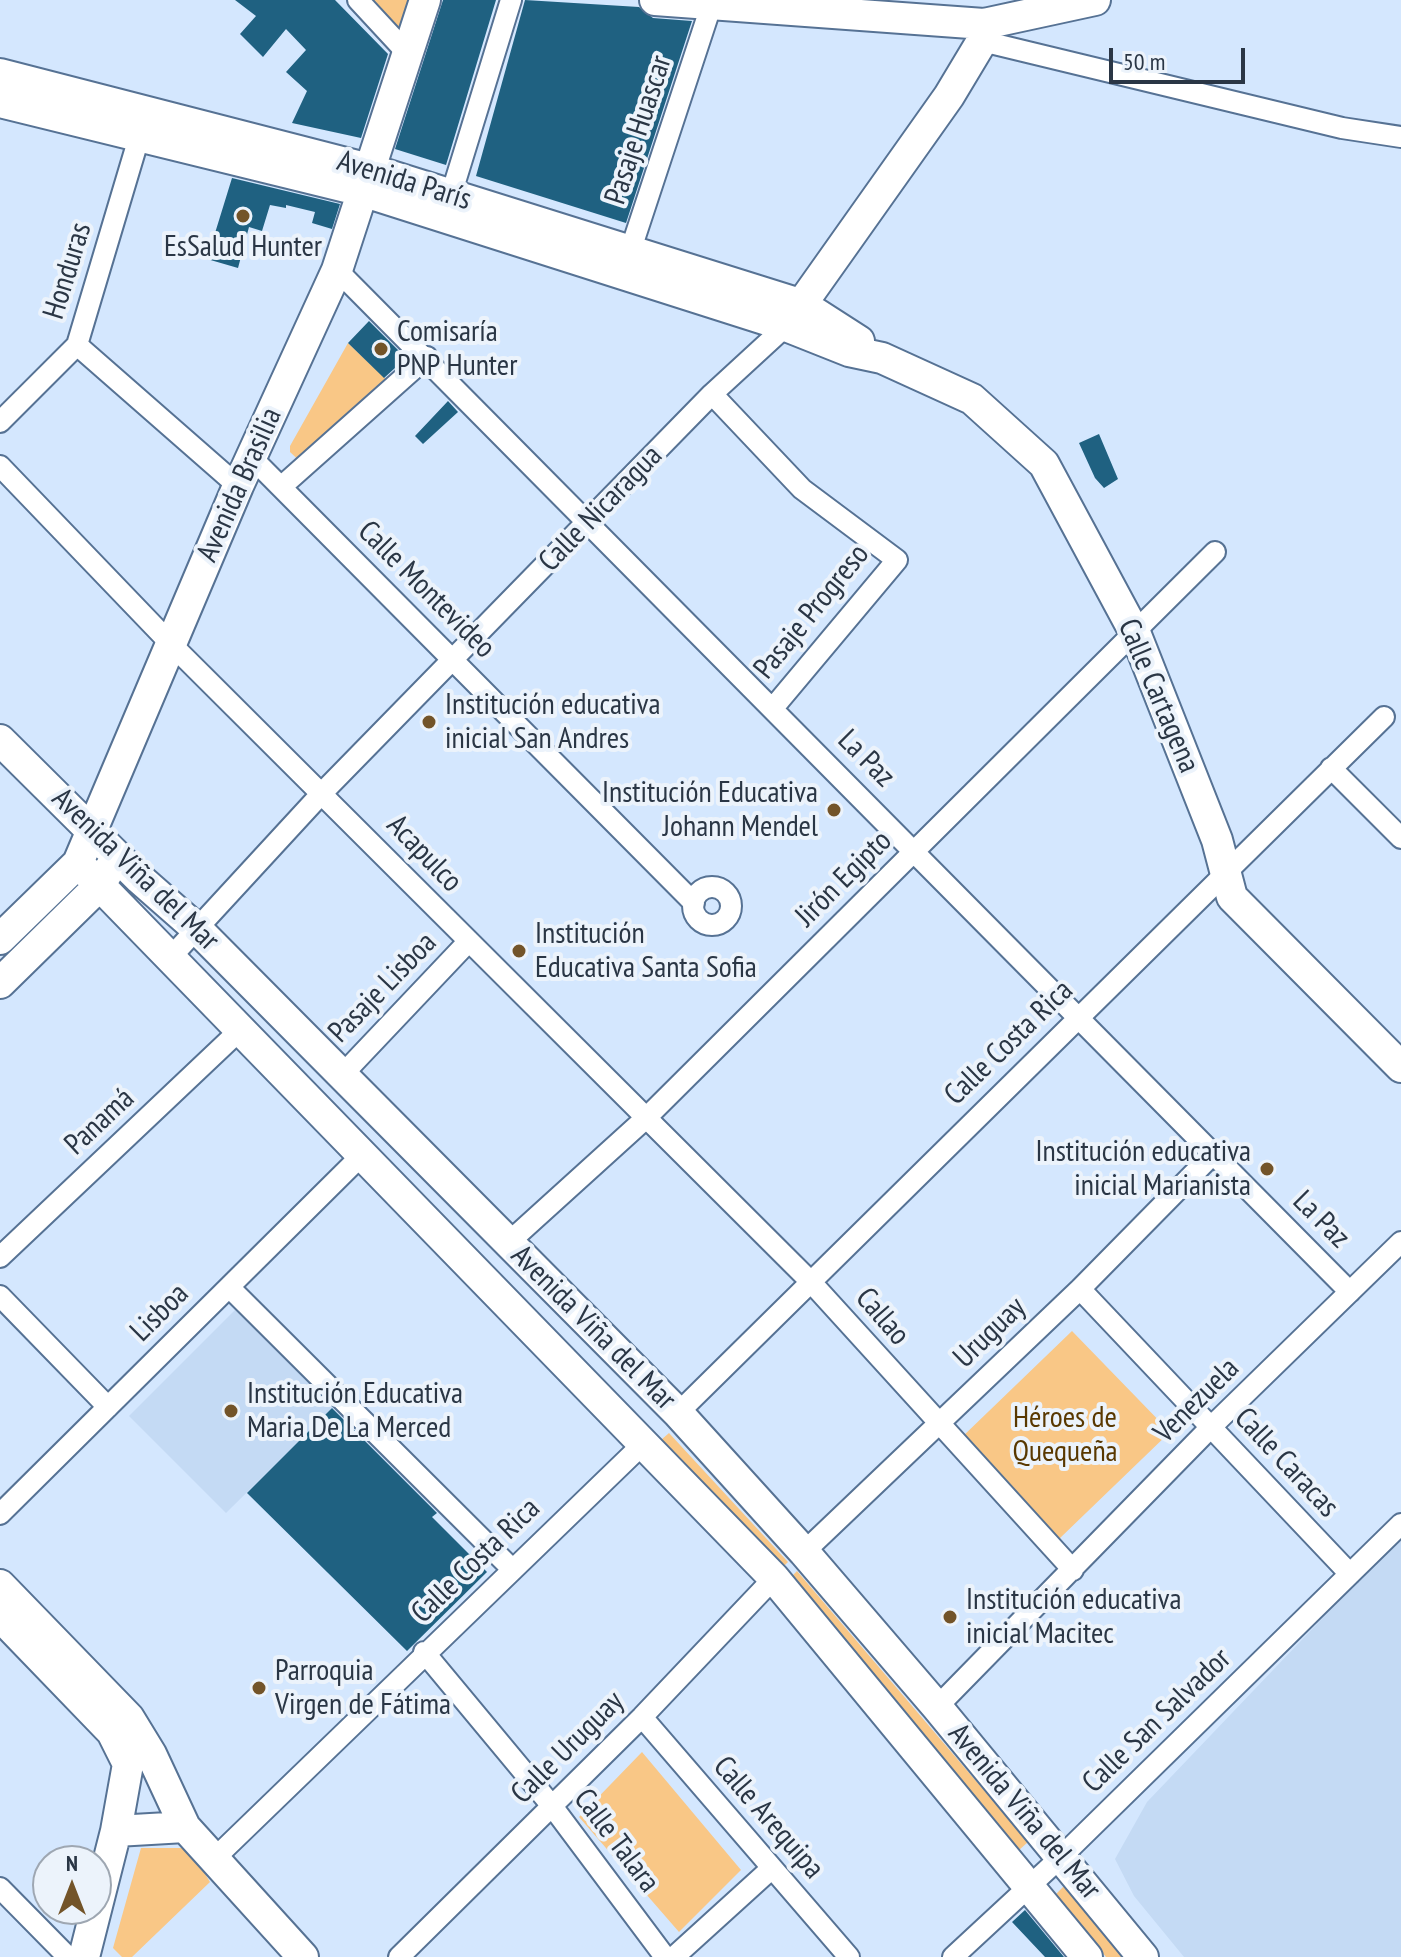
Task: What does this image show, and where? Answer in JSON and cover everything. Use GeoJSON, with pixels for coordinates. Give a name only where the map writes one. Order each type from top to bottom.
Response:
{"type":"FeatureCollection","features":[{"type":"Feature","properties":{"kind":"street"},"geometry":{"type":"LineString","coordinates":[[358,0],[408,54]]}},
{"type":"Feature","properties":{"kind":"street","name":"Avenida Brasilia"},"geometry":{"type":"LineString","coordinates":[[0,939],[78,863],[238,486],[337,270],[425,0]]}},
{"type":"Feature","properties":{"kind":"street"},"geometry":{"type":"LineString","coordinates":[[451,195],[511,0]]}},
{"type":"Feature","properties":{"kind":"street"},"geometry":{"type":"LineString","coordinates":[[655,0],[983,33],[1342,128],[1401,137]]}},
{"type":"Feature","properties":{"kind":"street"},"geometry":{"type":"LineString","coordinates":[[983,33],[1088,1]]}},
{"type":"Feature","properties":{"kind":"street","name":"Pasaje Huascar"},"geometry":{"type":"LineString","coordinates":[[627,262],[711,6]]}},
{"type":"Feature","properties":{"kind":"street","name":"Calle Nicaragua"},"geometry":{"type":"LineString","coordinates":[[170,958],[322,793],[712,394],[794,315],[949,96],[983,33]]}},
{"type":"Feature","properties":{"kind":"street","name":"Avenida París"},"geometry":{"type":"LineString","coordinates":[[0,74],[144,122],[365,180],[794,315]]}},
{"type":"Feature","properties":{"kind":"street","name":"Avenida París"},"geometry":{"type":"LineString","coordinates":[[0,102],[144,122]]}},
{"type":"Feature","properties":{"kind":"street","name":"Honduras"},"geometry":{"type":"LineString","coordinates":[[0,422],[77,345],[144,122]]}},
{"type":"Feature","properties":{"kind":"street","name":"Avenida París"},"geometry":{"type":"LineString","coordinates":[[365,180],[451,195],[627,262]]}},
{"type":"Feature","properties":{"kind":"street","name":"La Paz"},"geometry":{"type":"LineString","coordinates":[[337,270],[427,357],[1350,1292]]}},
{"type":"Feature","properties":{"kind":"street","name":"Calle Cartagena"},"geometry":{"type":"LineString","coordinates":[[794,315],[972,399],[1044,464],[1136,635],[1217,840],[1232,897],[1401,1067]]}},
{"type":"Feature","properties":{"kind":"street"},"geometry":{"type":"LineString","coordinates":[[77,345],[238,486]]}},
{"type":"Feature","properties":{"kind":"street"},"geometry":{"type":"LineString","coordinates":[[281,487],[427,357]]}},
{"type":"Feature","properties":{"kind":"street","name":"Pasaje Progreso"},"geometry":{"type":"LineString","coordinates":[[712,394],[802,489],[897,560],[773,708]]}},
{"type":"Feature","properties":{"kind":"street","name":"Calle Montevideo"},"geometry":{"type":"LineString","coordinates":[[251,457],[694,903]]}},
{"type":"Feature","properties":{"kind":"street","name":"Acapulco"},"geometry":{"type":"LineString","coordinates":[[0,466],[171,644],[810,1281]]}},
{"type":"Feature","properties":{"kind":"street","name":"Jirón Egipto"},"geometry":{"type":"LineString","coordinates":[[508,1243],[646,1118],[1136,635],[1215,552]]}},
{"type":"Feature","properties":{"kind":"street","name":"Calle Costa Rica"},"geometry":{"type":"LineString","coordinates":[[678,1413],[1384,717]]}},
{"type":"Feature","properties":{"kind":"street","name":"Avenida Viña del Mar"},"geometry":{"type":"LineString","coordinates":[[0,740],[117,856],[197,929],[678,1413],[804,1552],[937,1707],[1143,1957]]}},
{"type":"Feature","properties":{"kind":"street"},"geometry":{"type":"LineString","coordinates":[[1331,768],[1401,838]]}},
{"type":"Feature","properties":{"kind":"street"},"geometry":{"type":"LineString","coordinates":[[0,983],[100,885],[117,856]]}},
{"type":"Feature","properties":{"kind":"street","name":"Avenida Viña del Mar"},"geometry":{"type":"LineString","coordinates":[[78,863],[774,1578],[1087,1957]]}},
{"type":"Feature","properties":{"kind":"street","name":"Pasaje Lisboa"},"geometry":{"type":"LineString","coordinates":[[342,1075],[468,942]]}},
{"type":"Feature","properties":{"kind":"street","name":"Panamá"},"geometry":{"type":"LineString","coordinates":[[0,1257],[240,1030]]}},
{"type":"Feature","properties":{"kind":"street","name":"Uruguay"},"geometry":{"type":"LineString","coordinates":[[804,1552],[1080,1289],[1213,1154]]}},
{"type":"Feature","properties":{"kind":"street","name":"Lisboa"},"geometry":{"type":"LineString","coordinates":[[0,1514],[362,1155]]}},
{"type":"Feature","properties":{"kind":"street","name":"Venezuela"},"geometry":{"type":"LineString","coordinates":[[937,1707],[1211,1427],[1401,1242]]}},
{"type":"Feature","properties":{"kind":"street","name":"Callao"},"geometry":{"type":"LineString","coordinates":[[810,1281],[937,1425],[1073,1570]]}},
{"type":"Feature","properties":{"kind":"street"},"geometry":{"type":"LineString","coordinates":[[229,1287],[512,1569]]}},
{"type":"Feature","properties":{"kind":"street","name":"Calle Caracas"},"geometry":{"type":"LineString","coordinates":[[1080,1289],[1350,1574]]}},
{"type":"Feature","properties":{"kind":"street"},"geometry":{"type":"LineString","coordinates":[[0,1296],[108,1407]]}},
{"type":"Feature","properties":{"kind":"street","name":"Calle Costa Rica"},"geometry":{"type":"LineString","coordinates":[[215,1858],[424,1652],[644,1443]]}},
{"type":"Feature","properties":{"kind":"street","name":"Calle San Salvador"},"geometry":{"type":"LineString","coordinates":[[953,1957],[1062,1856],[1401,1524]]}},
{"type":"Feature","properties":{"kind":"street","name":"Calle Uruguay"},"geometry":{"type":"LineString","coordinates":[[399,1957],[642,1717],[774,1578]]}},
{"type":"Feature","properties":{"kind":"street"},"geometry":{"type":"LineString","coordinates":[[0,1585],[129,1718],[140,1759],[116,1831],[84,1957]]}},
{"type":"Feature","properties":{"kind":"street"},"geometry":{"type":"LineString","coordinates":[[0,1616],[140,1759],[185,1827],[303,1957]]}},
{"type":"Feature","properties":{"kind":"street","name":"Calle Talara"},"geometry":{"type":"LineString","coordinates":[[424,1652],[552,1806],[665,1957]]}},
{"type":"Feature","properties":{"kind":"street","name":"Calle Arequipa"},"geometry":{"type":"LineString","coordinates":[[642,1717],[849,1957]]}},
{"type":"Feature","properties":{"kind":"street"},"geometry":{"type":"LineString","coordinates":[[116,1831],[185,1827]]}},
{"type":"Feature","properties":{"kind":"street"},"geometry":{"type":"LineString","coordinates":[[674,1957],[772,1868]]}},
{"type":"Feature","properties":{"kind":"street"},"geometry":{"type":"LineString","coordinates":[[0,1888],[68,1957]]}},
{"type":"Feature","properties":{"kind":"shaded area","name":"Institución Educativa Maria De La Merced"},"geometry":{"type":"Polygon","coordinates":[[[235,1310],[333,1407],[226,1513],[129,1416],[235,1310]]]}},
{"type":"Feature","properties":{"kind":"shaded area"},"geometry":{"type":"Polygon","coordinates":[[[1401,1536],[1401,1957],[1184,1957],[1134,1896],[1115,1859],[1147,1802],[1401,1536]]]}},
{"type":"Feature","properties":{"kind":"green space"},"geometry":{"type":"Polygon","coordinates":[[[371,0],[413,0],[404,25],[399,27],[371,0]]]}},
{"type":"Feature","properties":{"kind":"green space"},"geometry":{"type":"Polygon","coordinates":[[[348,343],[388,381],[306,467],[290,452],[290,446],[348,343]]]}},
{"type":"Feature","properties":{"kind":"green space","name":"Héroes de Quequeña"},"geometry":{"type":"Polygon","coordinates":[[[1072,1331],[1170,1432],[1059,1539],[961,1438],[1072,1331]]]}},
{"type":"Feature","properties":{"kind":"green space"},"geometry":{"type":"Polygon","coordinates":[[[669,1433],[788,1562],[780,1570],[661,1440],[669,1433]]]}},
{"type":"Feature","properties":{"kind":"green space"},"geometry":{"type":"Polygon","coordinates":[[[797,1571],[1028,1842],[1018,1851],[791,1577],[797,1571]]]}},
{"type":"Feature","properties":{"kind":"green space"},"geometry":{"type":"Polygon","coordinates":[[[642,1752],[741,1870],[679,1932],[579,1817],[642,1752]]]}},
{"type":"Feature","properties":{"kind":"green space"},"geometry":{"type":"Polygon","coordinates":[[[141,1848],[189,1848],[210,1882],[132,1957],[122,1957],[113,1948],[141,1848]]]}},
{"type":"Feature","properties":{"kind":"green space"},"geometry":{"type":"Polygon","coordinates":[[[1066,1884],[1126,1957],[1106,1957],[1055,1895],[1066,1884]]]}},
{"type":"Feature","properties":{"kind":"building"},"geometry":{"type":"Polygon","coordinates":[[[235,0],[335,0],[388,54],[361,138],[292,123],[307,91],[286,72],[306,50],[286,29],[263,57],[240,34],[256,16],[235,0]]]}},
{"type":"Feature","properties":{"kind":"building"},"geometry":{"type":"Polygon","coordinates":[[[443,0],[496,0],[446,165],[395,149],[443,0]]]}},
{"type":"Feature","properties":{"kind":"building"},"geometry":{"type":"Polygon","coordinates":[[[525,0],[639,7],[653,18],[692,21],[626,223],[476,176],[525,0]]]}},
{"type":"Feature","properties":{"kind":"building","name":"EsSalud Hunter"},"geometry":{"type":"Polygon","coordinates":[[[232,178],[340,204],[332,229],[312,223],[315,212],[286,205],[286,208],[270,205],[262,231],[249,227],[238,268],[207,259],[232,178]]]}},
{"type":"Feature","properties":{"kind":"building","name":"Comisaría PNP Hunter"},"geometry":{"type":"Polygon","coordinates":[[[369,321],[406,358],[384,378],[348,343],[369,321]]]}},
{"type":"Feature","properties":{"kind":"building"},"geometry":{"type":"Polygon","coordinates":[[[448,401],[458,412],[423,444],[415,436],[448,401]]]}},
{"type":"Feature","properties":{"kind":"building"},"geometry":{"type":"Polygon","coordinates":[[[1099,434],[1118,479],[1104,488],[1095,478],[1079,443],[1099,434]]]}},
{"type":"Feature","properties":{"kind":"building"},"geometry":{"type":"Polygon","coordinates":[[[332,1408],[437,1513],[432,1517],[487,1572],[407,1651],[247,1493],[332,1408]]]}},
{"type":"Feature","properties":{"kind":"building"},"geometry":{"type":"Polygon","coordinates":[[[1025,1910],[1064,1957],[1045,1957],[1012,1922],[1025,1910]]]}},
{"type":"Feature","properties":{"kind":"place","name":"EsSalud Hunter"},"geometry":{"type":"Point","coordinates":[243,216]}},
{"type":"Feature","properties":{"kind":"place","name":"Comisaría PNP Hunter"},"geometry":{"type":"Point","coordinates":[381,349]}},
{"type":"Feature","properties":{"kind":"place","name":"Institución educativa inicial San Andres"},"geometry":{"type":"Point","coordinates":[429,722]}},
{"type":"Feature","properties":{"kind":"place","name":"Institución Educativa Johann Mendel"},"geometry":{"type":"Point","coordinates":[834,810]}},
{"type":"Feature","properties":{"kind":"place","name":"Institución Educativa Santa Sofia"},"geometry":{"type":"Point","coordinates":[519,951]}},
{"type":"Feature","properties":{"kind":"place","name":"Institución educativa inicial Marianista"},"geometry":{"type":"Point","coordinates":[1267,1169]}},
{"type":"Feature","properties":{"kind":"place","name":"Institución Educativa Maria De La Merced"},"geometry":{"type":"Point","coordinates":[231,1411]}},
{"type":"Feature","properties":{"kind":"place","name":"Institución educativa inicial Macitec"},"geometry":{"type":"Point","coordinates":[950,1617]}},
{"type":"Feature","properties":{"kind":"place","name":"Parroquia Virgen de Fátima"},"geometry":{"type":"Point","coordinates":[259,1688]}}]}
